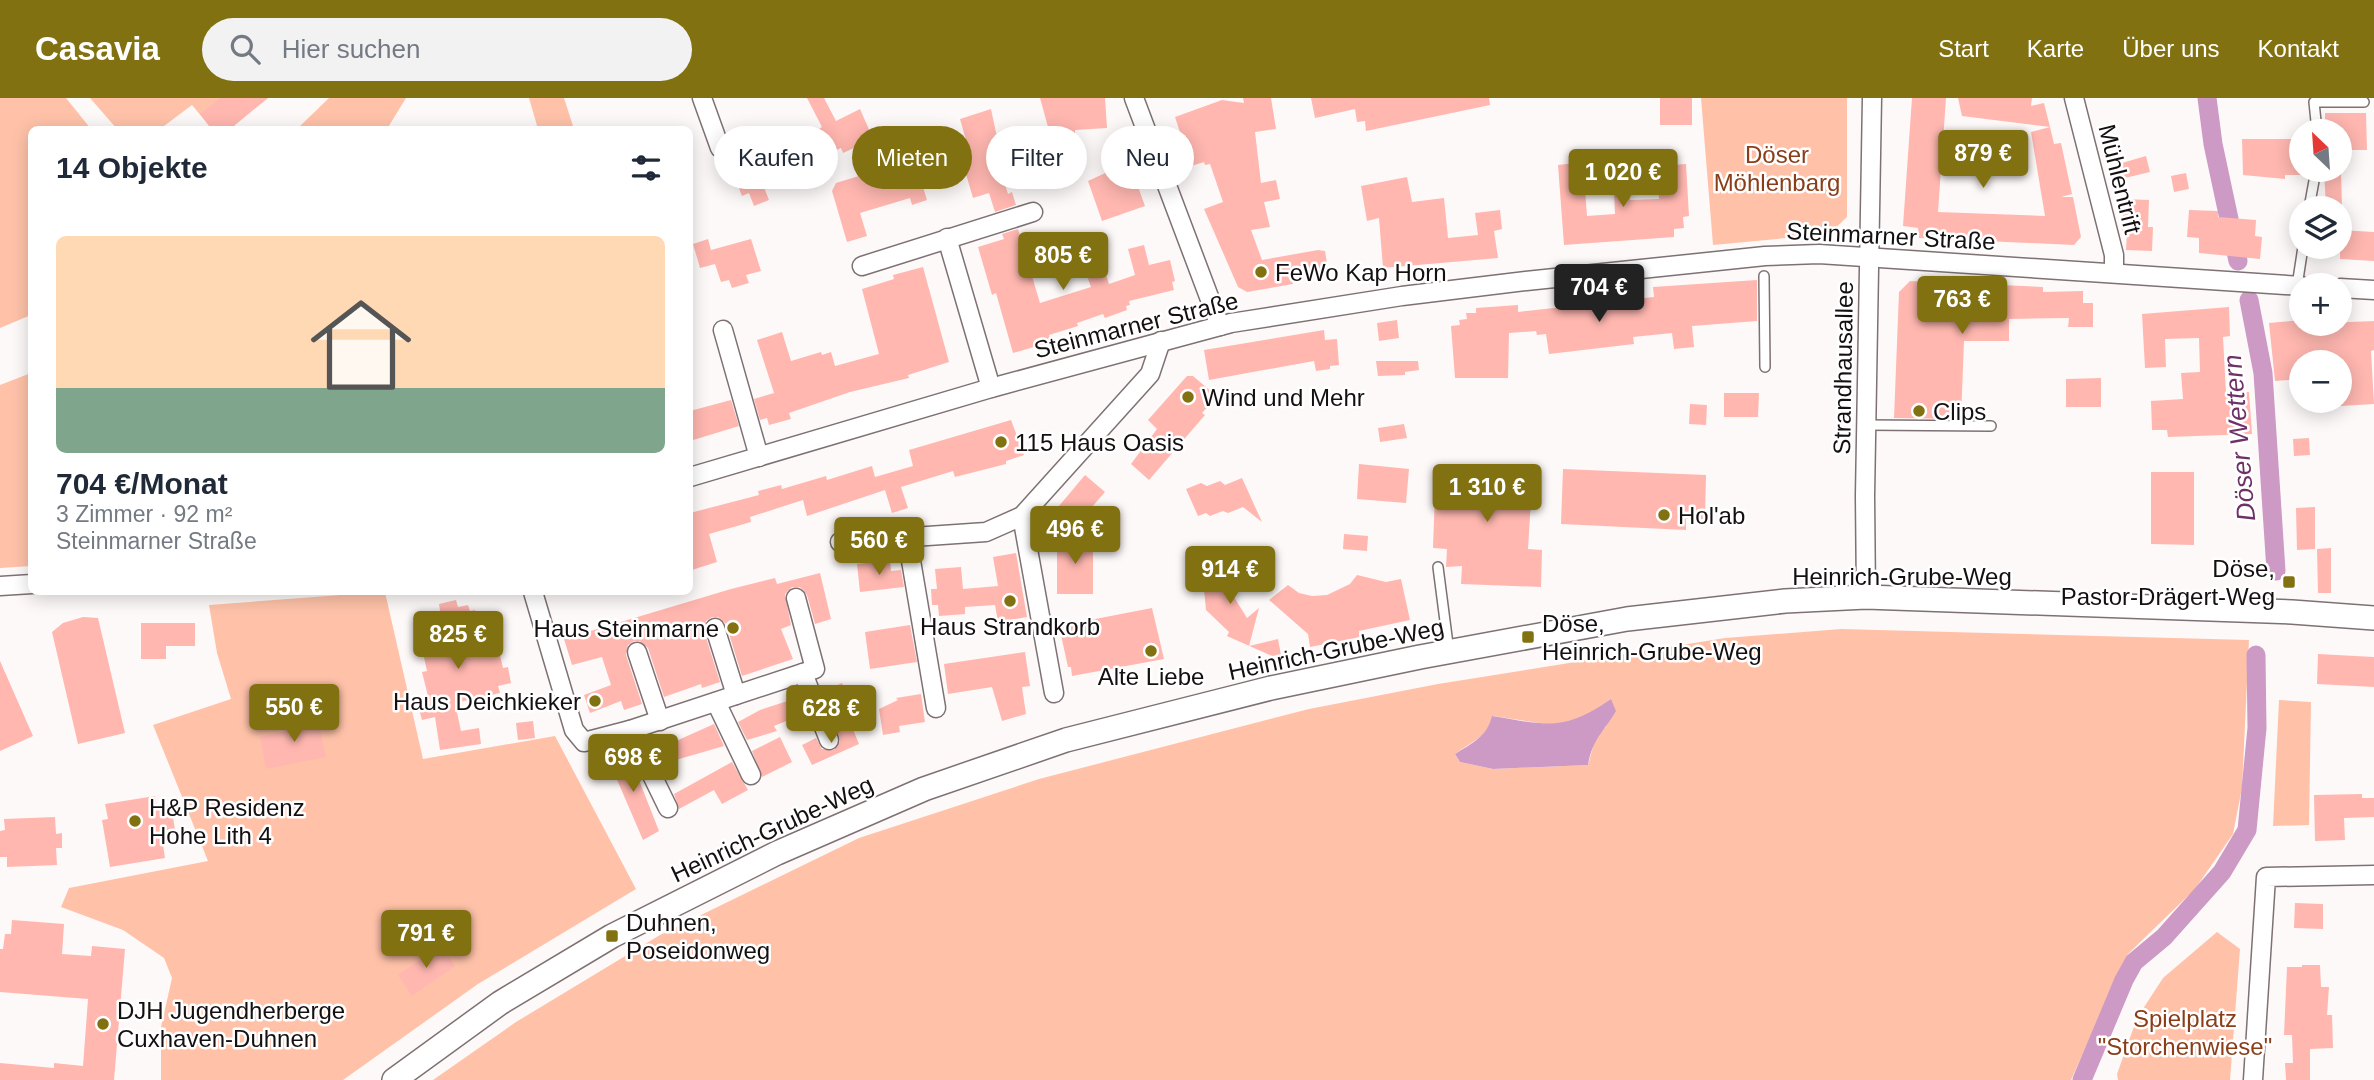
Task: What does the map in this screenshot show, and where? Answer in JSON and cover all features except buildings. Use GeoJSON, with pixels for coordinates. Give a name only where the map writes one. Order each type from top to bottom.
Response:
{"type":"FeatureCollection","features":[{"type":"Feature","properties":{"kind":"street"},"geometry":{"type":"LineString","coordinates":[[702,98],[714,131]]}},
{"type":"Feature","properties":{"kind":"street"},"geometry":{"type":"LineString","coordinates":[[1134,98],[1220,326]]}},
{"type":"Feature","properties":{"kind":"street","name":"Strandhausallee"},"geometry":{"type":"LineString","coordinates":[[1866,597],[1872,98]]}},
{"type":"Feature","properties":{"kind":"street","name":"Mühlentrift"},"geometry":{"type":"LineString","coordinates":[[2074,98],[2114,255],[2113,272]]}},
{"type":"Feature","properties":{"kind":"street"},"geometry":{"type":"LineString","coordinates":[[862,266],[1033,212]]}},
{"type":"Feature","properties":{"kind":"street"},"geometry":{"type":"LineString","coordinates":[[947,238],[991,388]]}},
{"type":"Feature","properties":{"kind":"street","name":"Steinmarner Straße"},"geometry":{"type":"LineString","coordinates":[[693,476],[991,388],[1220,326],[1402,296],[1765,256],[1819,254],[2289,285]]}},
{"type":"Feature","properties":{"kind":"street"},"geometry":{"type":"LineString","coordinates":[[2352,289],[2374,290]]}},
{"type":"Feature","properties":{"kind":"street"},"geometry":{"type":"LineString","coordinates":[[723,330],[759,457]]}},
{"type":"Feature","properties":{"kind":"street"},"geometry":{"type":"LineString","coordinates":[[840,542],[986,532],[1022,516],[1150,374],[1161,341]]}},
{"type":"Feature","properties":{"kind":"street"},"geometry":{"type":"LineString","coordinates":[[1022,516],[1054,693]]}},
{"type":"Feature","properties":{"kind":"street"},"geometry":{"type":"LineString","coordinates":[[907,537],[936,708]]}},
{"type":"Feature","properties":{"kind":"street"},"geometry":{"type":"LineString","coordinates":[[0,586],[28,584]]}},
{"type":"Feature","properties":{"kind":"street"},"geometry":{"type":"LineString","coordinates":[[534,595],[574,730],[584,742],[660,721],[815,669],[796,598]]}},
{"type":"Feature","properties":{"kind":"street","name":"Heinrich-Grube-Weg"},"geometry":{"type":"LineString","coordinates":[[394,1080],[500,1003],[612,936],[777,853],[924,789],[1066,740],[1171,712],[1449,652],[1627,619],[1703,608],[1866,597],[2292,612],[2374,618]]}},
{"type":"Feature","properties":{"kind":"street"},"geometry":{"type":"LineString","coordinates":[[715,628],[736,695]]}},
{"type":"Feature","properties":{"kind":"street"},"geometry":{"type":"LineString","coordinates":[[637,652],[660,721]]}},
{"type":"Feature","properties":{"kind":"street"},"geometry":{"type":"LineString","coordinates":[[803,673],[830,740]]}},
{"type":"Feature","properties":{"kind":"street"},"geometry":{"type":"LineString","coordinates":[[716,702],[751,775]]}},
{"type":"Feature","properties":{"kind":"street"},"geometry":{"type":"LineString","coordinates":[[630,730],[668,808]]}},
{"type":"Feature","properties":{"kind":"street"},"geometry":{"type":"LineString","coordinates":[[2253,1080],[2266,877],[2374,875]]}},
{"type":"Feature","properties":{"kind":"lane"},"geometry":{"type":"LineString","coordinates":[[2315,119],[2314,102],[2364,102]]}},
{"type":"Feature","properties":{"kind":"lane"},"geometry":{"type":"LineString","coordinates":[[1764,276],[1765,367]]}},
{"type":"Feature","properties":{"kind":"lane"},"geometry":{"type":"LineString","coordinates":[[1867,425],[1991,426]]}},
{"type":"Feature","properties":{"kind":"lane"},"geometry":{"type":"LineString","coordinates":[[1438,567],[1449,652]]}},
{"type":"Feature","properties":{"kind":"green space"},"geometry":{"type":"Polygon","coordinates":[[[0,98],[66,98],[89,126],[28,126],[28,316],[0,328],[0,98]]]}},
{"type":"Feature","properties":{"kind":"green space"},"geometry":{"type":"Polygon","coordinates":[[[90,98],[268,98],[217,126],[210,126],[192,105],[164,126],[114,126],[90,98]]]}},
{"type":"Feature","properties":{"kind":"green space"},"geometry":{"type":"Polygon","coordinates":[[[329,98],[406,98],[389,126],[300,126],[329,98]]]}},
{"type":"Feature","properties":{"kind":"green space"},"geometry":{"type":"Polygon","coordinates":[[[529,98],[564,98],[573,126],[537,126],[529,98]]]}},
{"type":"Feature","properties":{"kind":"green space","name":"Döser Möhlenbarg"},"geometry":{"type":"Polygon","coordinates":[[[1701,98],[1847,98],[1847,217],[1829,234],[1713,245],[1701,98]]]}},
{"type":"Feature","properties":{"kind":"green space"},"geometry":{"type":"Polygon","coordinates":[[[28,374],[28,566],[0,568],[0,385],[28,374]]]}},
{"type":"Feature","properties":{"kind":"green space"},"geometry":{"type":"Polygon","coordinates":[[[344,595],[386,595],[423,759],[555,736],[636,889],[478,984],[343,1080],[161,1080],[161,1027],[172,978],[164,958],[123,930],[61,907],[69,888],[208,861],[153,725],[231,699],[217,653],[209,605],[344,595]]]}},
{"type":"Feature","properties":{"kind":"green space"},"geometry":{"type":"Polygon","coordinates":[[[1841,629],[2249,640],[2242,788],[2233,834],[2195,889],[2128,954],[2071,1080],[433,1080],[516,1022],[660,935],[859,838],[1039,779],[1309,709],[1438,684],[1725,638],[1841,629]],[[1611,699],[1590,714],[1560,726],[1493,716],[1478,739],[1455,754],[1460,762],[1493,769],[1588,765],[1596,736],[1606,727],[1611,699]]]}},
{"type":"Feature","properties":{"kind":"green space"},"geometry":{"type":"Polygon","coordinates":[[[2279,700],[2311,702],[2309,825],[2273,826],[2279,700]]]}},
{"type":"Feature","properties":{"kind":"green space","name":"Spielplatz \"Storchenwiese\""},"geometry":{"type":"Polygon","coordinates":[[[2217,932],[2240,949],[2230,1080],[2118,1080],[2117,1074],[2137,1018],[2163,978],[2217,932]]]}},
{"type":"Feature","properties":{"kind":"shaded area"},"geometry":{"type":"Polygon","coordinates":[[[1611,699],[1616,711],[1596,742],[1588,765],[1493,769],[1460,762],[1455,754],[1483,734],[1492,716],[1554,723],[1580,717],[1611,699]]]}},
{"type":"Feature","properties":{"kind":"waterway","name":"Döser Wettern"},"geometry":{"type":"LineString","coordinates":[[2207,98],[2213,144],[2238,261]]}},
{"type":"Feature","properties":{"kind":"waterway","name":"Döser Wettern"},"geometry":{"type":"LineString","coordinates":[[2249,300],[2263,373],[2276,571]]}},
{"type":"Feature","properties":{"kind":"waterway","name":"Döser Wettern"},"geometry":{"type":"LineString","coordinates":[[2082,1080],[2134,962],[2164,937],[2222,872],[2247,830],[2257,728],[2256,655]]}},
{"type":"Feature","properties":{"kind":"place","name":"FeWo Kap Horn"},"geometry":{"type":"Point","coordinates":[1261,272]}},
{"type":"Feature","properties":{"kind":"place","name":"Wind und Mehr"},"geometry":{"type":"Point","coordinates":[1188,397]}},
{"type":"Feature","properties":{"kind":"place","name":"Clips"},"geometry":{"type":"Point","coordinates":[1919,411]}},
{"type":"Feature","properties":{"kind":"place","name":"115 Haus Oasis"},"geometry":{"type":"Point","coordinates":[1001,442]}},
{"type":"Feature","properties":{"kind":"place","name":"Hol'ab"},"geometry":{"type":"Point","coordinates":[1664,515]}},
{"type":"Feature","properties":{"kind":"place","name":"Döse, Pastor-Drägert-Weg"},"geometry":{"type":"Point","coordinates":[2289,582]}},
{"type":"Feature","properties":{"kind":"place","name":"Haus Strandkorb"},"geometry":{"type":"Point","coordinates":[1010,601]}},
{"type":"Feature","properties":{"kind":"place","name":"Haus Steinmarne"},"geometry":{"type":"Point","coordinates":[733,628]}},
{"type":"Feature","properties":{"kind":"place","name":"Döse, Heinrich-Grube-Weg"},"geometry":{"type":"Point","coordinates":[1528,637]}},
{"type":"Feature","properties":{"kind":"place","name":"Alte Liebe"},"geometry":{"type":"Point","coordinates":[1151,651]}},
{"type":"Feature","properties":{"kind":"place","name":"Haus Deichkieker"},"geometry":{"type":"Point","coordinates":[595,701]}},
{"type":"Feature","properties":{"kind":"place","name":"H&P Residenz Hohe Lith 4"},"geometry":{"type":"Point","coordinates":[135,821]}},
{"type":"Feature","properties":{"kind":"place","name":"Duhnen, Poseidonweg"},"geometry":{"type":"Point","coordinates":[612,936]}},
{"type":"Feature","properties":{"kind":"place","name":"DJH Jugendherberge Cuxhaven-Duhnen"},"geometry":{"type":"Point","coordinates":[103,1024]}}]}
